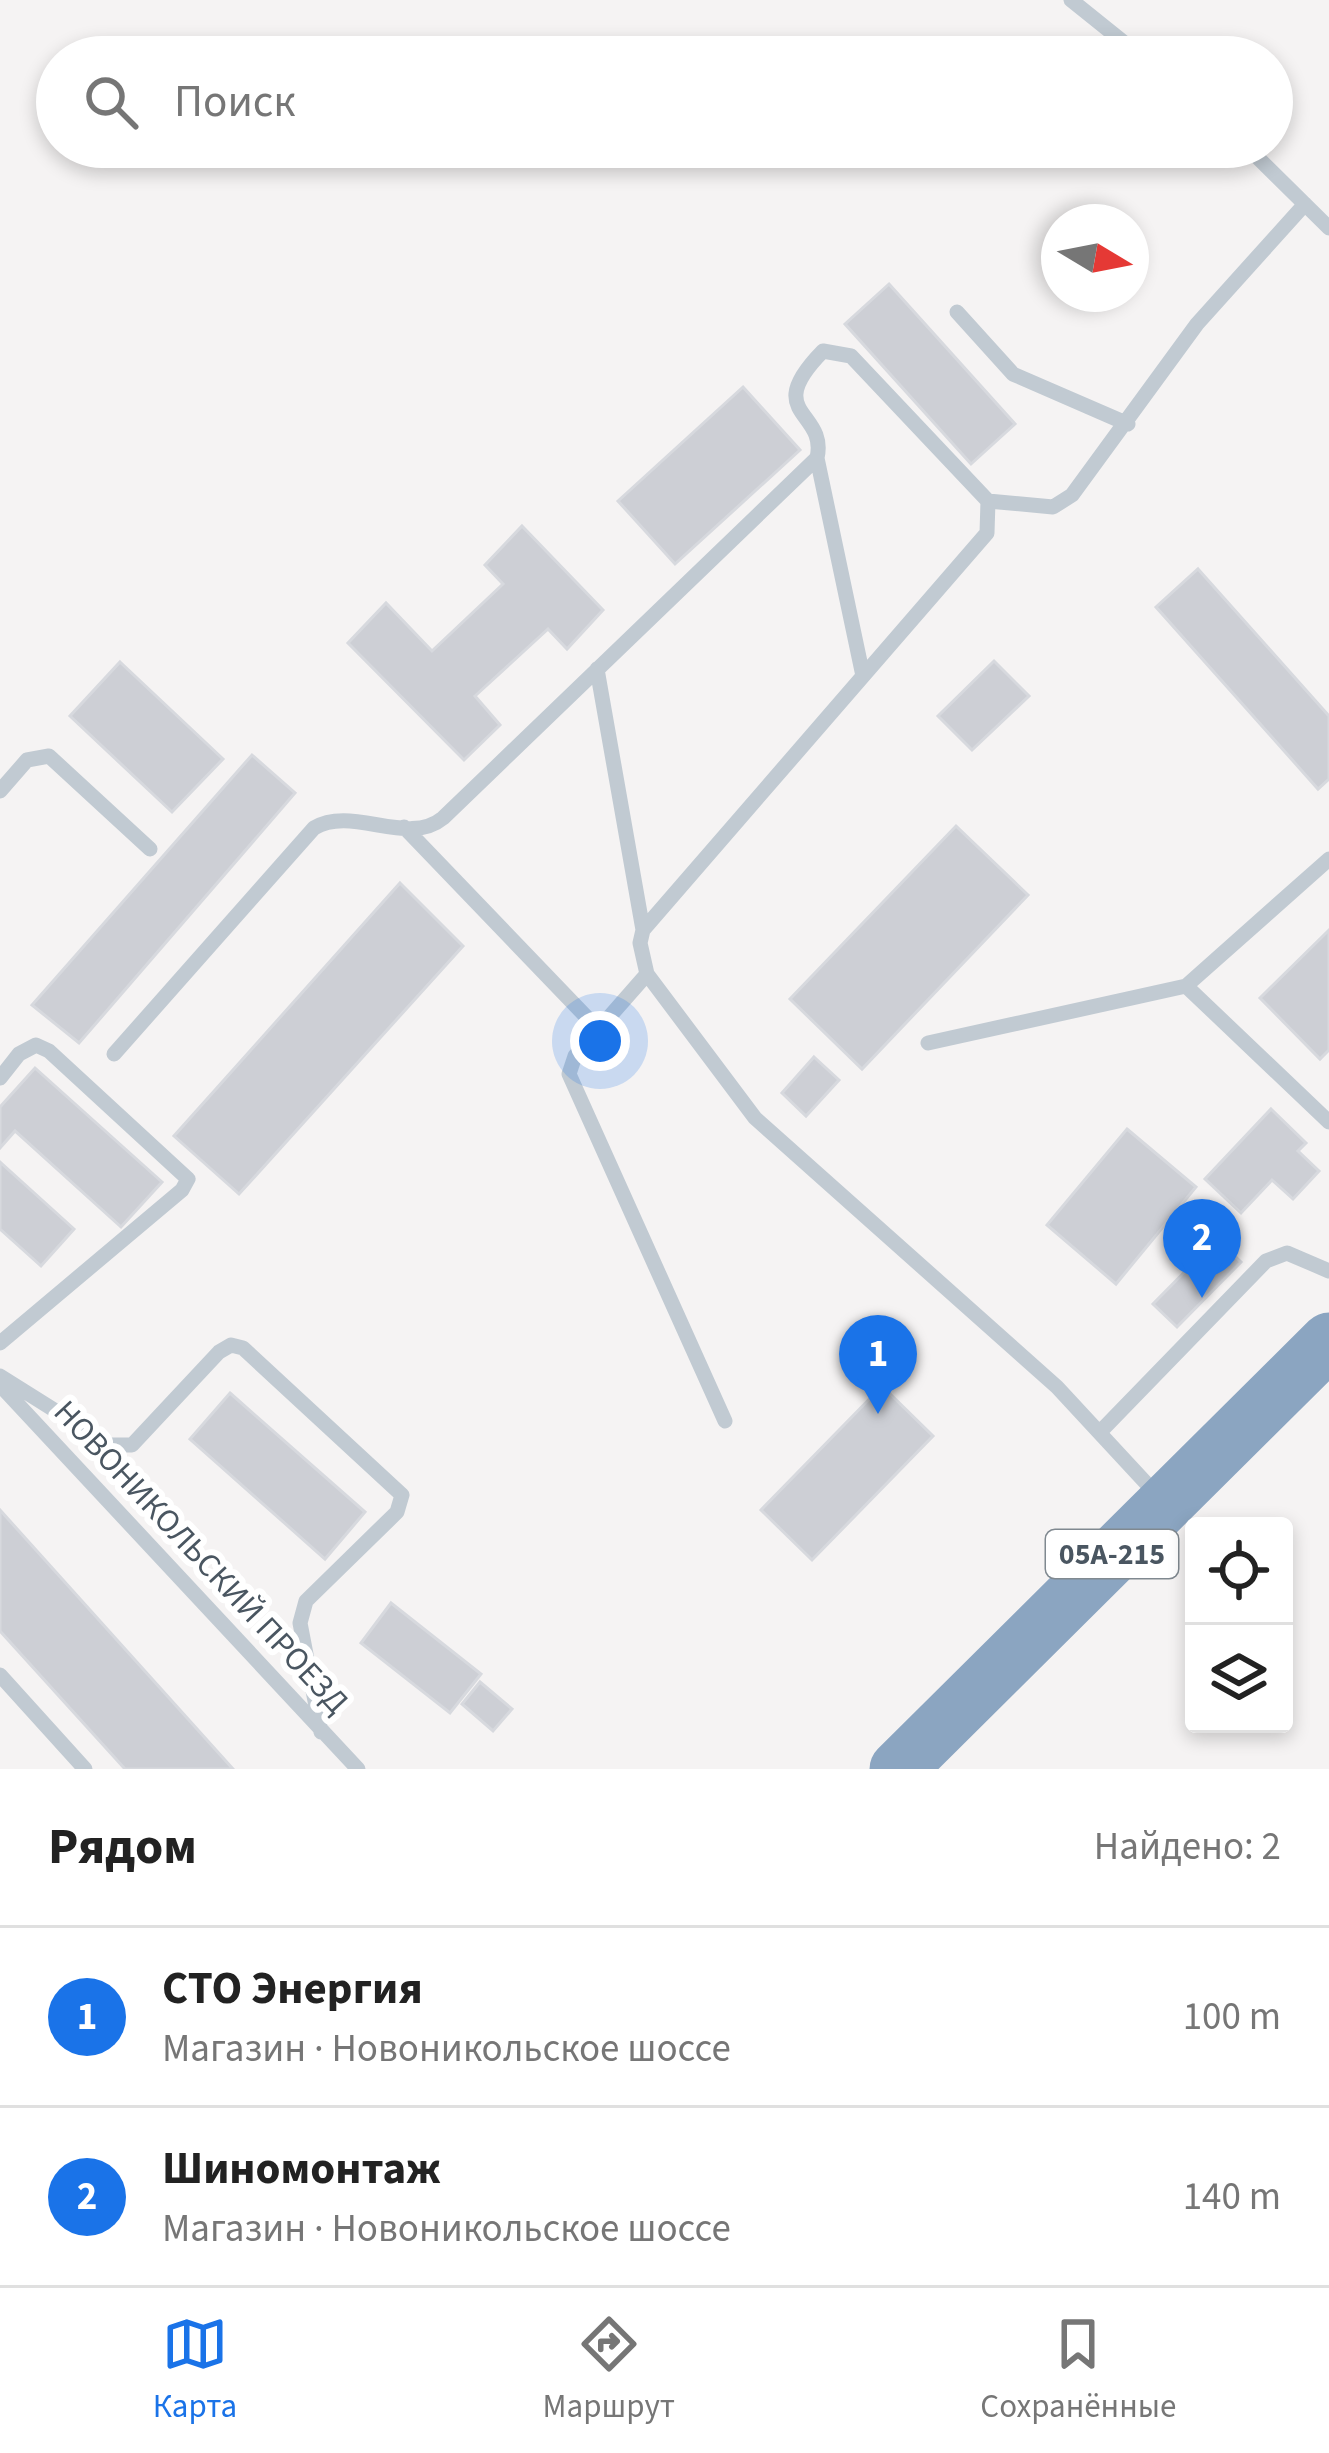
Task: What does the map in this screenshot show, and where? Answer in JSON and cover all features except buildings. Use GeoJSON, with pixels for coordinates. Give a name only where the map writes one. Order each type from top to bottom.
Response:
{"type":"FeatureCollection","features":[{"type":"Feature","properties":{"kind":"highway","name":"05А-215"},"geometry":{"type":"LineString","coordinates":[[898,1769],[1329,1341]]}},
{"type":"Feature","properties":{"kind":"lane"},"geometry":{"type":"LineString","coordinates":[[1071,0],[1116,36]]}},
{"type":"Feature","properties":{"kind":"lane"},"geometry":{"type":"LineString","coordinates":[[1268,168],[1329,228]]}},
{"type":"Feature","properties":{"kind":"lane"},"geometry":{"type":"LineString","coordinates":[[863,676],[817,458],[817,436],[796,410],[795,392],[812,362],[823,351],[850,356],[988,501],[1053,507],[1072,495],[1197,325],[1305,204]]}},
{"type":"Feature","properties":{"kind":"lane"},"geometry":{"type":"LineString","coordinates":[[957,312],[1013,374],[1128,424]]}},
{"type":"Feature","properties":{"kind":"lane"},"geometry":{"type":"LineString","coordinates":[[114,1054],[314,828],[338,820],[435,825],[817,458]]}},
{"type":"Feature","properties":{"kind":"lane"},"geometry":{"type":"LineString","coordinates":[[643,930],[987,533],[988,501]]}},
{"type":"Feature","properties":{"kind":"lane"},"geometry":{"type":"LineString","coordinates":[[597,669],[647,974],[755,1118],[1101,1431],[1163,1502]]}},
{"type":"Feature","properties":{"kind":"lane"},"geometry":{"type":"LineString","coordinates":[[0,791],[28,760],[49,756],[150,849]]}},
{"type":"Feature","properties":{"kind":"lane"},"geometry":{"type":"LineString","coordinates":[[404,827],[597,1028]]}},
{"type":"Feature","properties":{"kind":"lane"},"geometry":{"type":"LineString","coordinates":[[928,1043],[1186,986],[1329,859]]}},
{"type":"Feature","properties":{"kind":"lane"},"geometry":{"type":"LineString","coordinates":[[647,974],[575,1056],[569,1074],[574,1094],[725,1421]]}},
{"type":"Feature","properties":{"kind":"lane"},"geometry":{"type":"LineString","coordinates":[[1186,986],[1329,1122]]}},
{"type":"Feature","properties":{"kind":"lane"},"geometry":{"type":"LineString","coordinates":[[0,1078],[19,1054],[36,1045],[49,1051],[188,1179],[182,1190],[0,1343]]}},
{"type":"Feature","properties":{"kind":"lane"},"geometry":{"type":"LineString","coordinates":[[1101,1431],[1266,1261],[1287,1253],[1329,1271]]}},
{"type":"Feature","properties":{"kind":"lane"},"geometry":{"type":"LineString","coordinates":[[0,1380],[110,1444],[132,1445],[219,1352],[231,1345],[243,1348],[401,1495],[397,1512],[306,1601],[300,1623],[321,1732]]}},
{"type":"Feature","properties":{"kind":"lane","name":"НОВОНИКОЛЬСКИЙ ПРОЕЗД"},"geometry":{"type":"LineString","coordinates":[[0,1380],[358,1769]]}},
{"type":"Feature","properties":{"kind":"lane"},"geometry":{"type":"LineString","coordinates":[[0,1675],[85,1769]]}},
{"type":"Feature","properties":{"kind":"place","name":"Шиномонтаж"},"geometry":{"type":"Point","coordinates":[1202,1298]}},
{"type":"Feature","properties":{"kind":"place","name":"СТО Энергия"},"geometry":{"type":"Point","coordinates":[878,1414]}}]}
